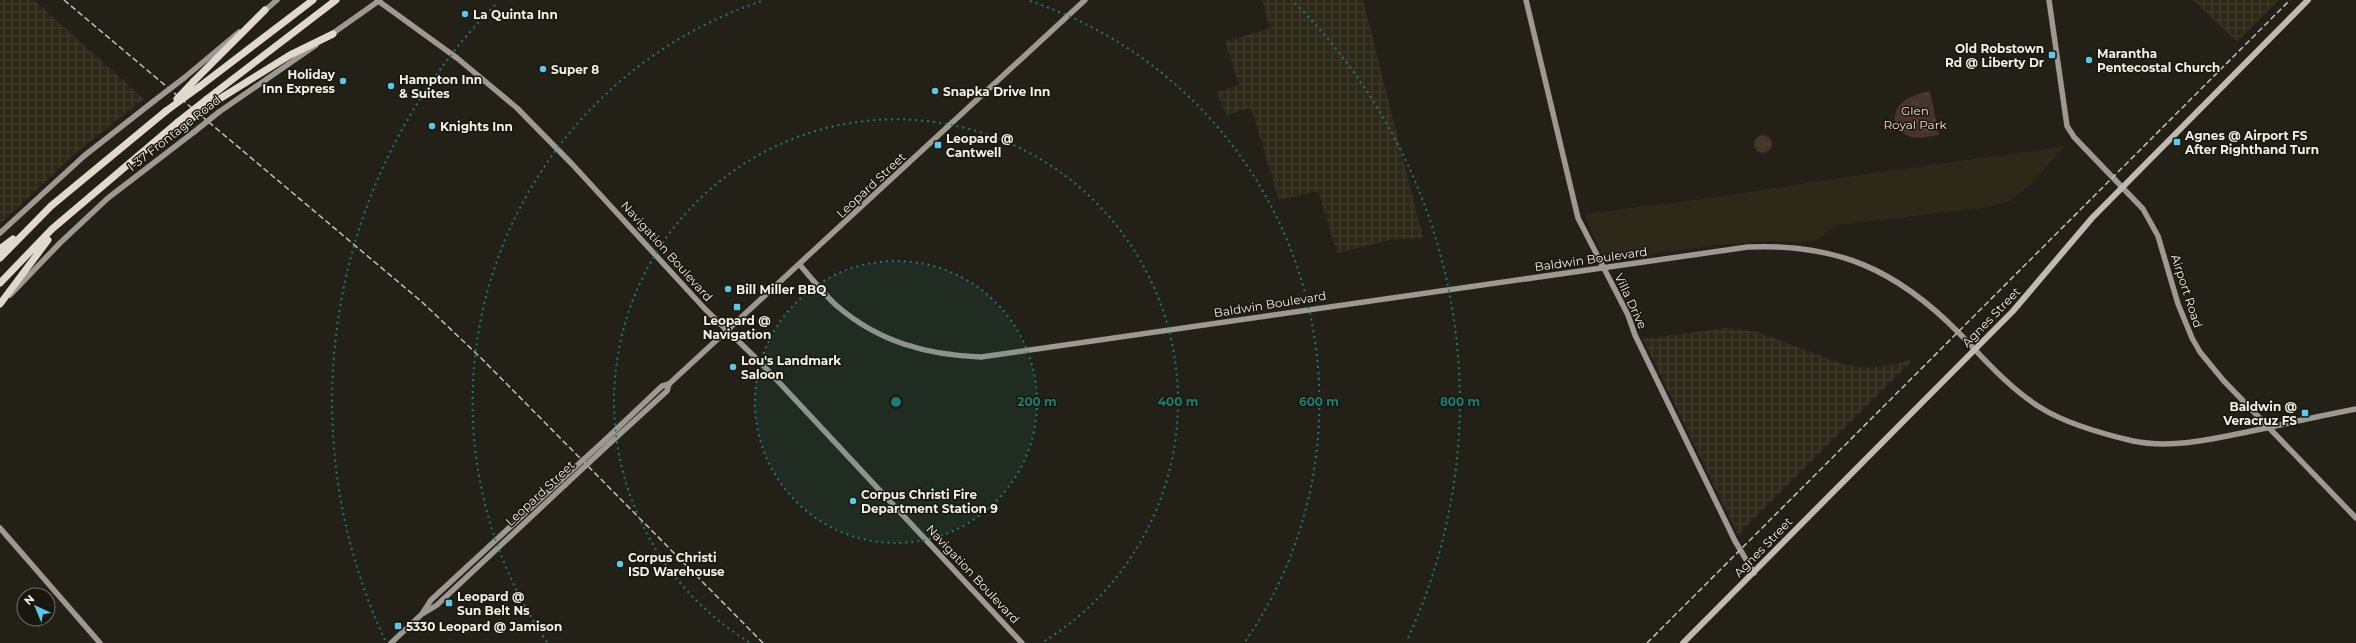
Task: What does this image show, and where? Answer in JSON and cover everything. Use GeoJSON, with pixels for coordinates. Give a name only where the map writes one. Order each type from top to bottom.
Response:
{"type":"FeatureCollection","features":[{"type":"Feature","properties":{"kind":"highway"},"geometry":{"type":"LineString","coordinates":[[0,258],[51,206],[166,111],[313,0]]}},
{"type":"Feature","properties":{"kind":"highway"},"geometry":{"type":"LineString","coordinates":[[180,123],[207,99],[336,0]]}},
{"type":"Feature","properties":{"kind":"highway"},"geometry":{"type":"LineString","coordinates":[[166,111],[265,10]]}},
{"type":"Feature","properties":{"kind":"highway"},"geometry":{"type":"LineString","coordinates":[[0,283],[52,229],[146,147],[180,123],[290,55],[332,34]]}},
{"type":"Feature","properties":{"kind":"highway"},"geometry":{"type":"LineString","coordinates":[[0,305],[43,245],[99,188]]}},
{"type":"Feature","properties":{"kind":"highway"},"geometry":{"type":"LineString","coordinates":[[0,249],[29,227]]}},
{"type":"Feature","properties":{"kind":"main road"},"geometry":{"type":"LineString","coordinates":[[0,233],[84,156],[184,78],[277,0]]}},
{"type":"Feature","properties":{"kind":"main road","name":"I-37 Frontage Road"},"geometry":{"type":"LineString","coordinates":[[0,305],[60,243],[108,198],[219,112],[379,0]]}},
{"type":"Feature","properties":{"kind":"main road","name":"Navigation Boulevard"},"geometry":{"type":"LineString","coordinates":[[379,0],[457,58],[517,108],[572,164],[701,305],[762,364],[1022,643]]}},
{"type":"Feature","properties":{"kind":"main road","name":"Leopard Street"},"geometry":{"type":"LineString","coordinates":[[391,643],[422,614],[437,605],[607,442],[667,391],[669,384],[800,265],[1085,0]]}},
{"type":"Feature","properties":{"kind":"main road","name":"Villa Drive"},"geometry":{"type":"LineString","coordinates":[[1526,0],[1578,218],[1628,315],[1635,336],[1736,541],[1754,573]]}},
{"type":"Feature","properties":{"kind":"main road","name":"Airport Road"},"geometry":{"type":"LineString","coordinates":[[2049,0],[2067,126],[2074,137],[2143,208],[2158,236],[2178,304],[2192,338],[2200,352],[2223,380],[2356,518]]}},
{"type":"Feature","properties":{"kind":"main road","name":"Agnes Street"},"geometry":{"type":"LineString","coordinates":[[1683,643],[2013,311],[2092,218],[2308,0]]}},
{"type":"Feature","properties":{"kind":"main road","name":"Baldwin Boulevard"},"geometry":{"type":"LineString","coordinates":[[800,265],[837,306],[866,328],[893,342],[924,351],[949,356],[981,356],[1193,328],[1348,302],[1604,269],[1748,247],[1770,246],[1820,250],[1876,270],[1915,293],[2009,382],[2041,408],[2071,422],[2134,441],[2173,443],[2219,438],[2356,409]]}},
{"type":"Feature","properties":{"kind":"main road"},"geometry":{"type":"LineString","coordinates":[[0,528],[100,643]]}},
{"type":"Feature","properties":{"kind":"shaded area"},"geometry":{"type":"Polygon","coordinates":[[[0,0],[34,0],[144,99],[78,151],[0,224],[0,0]]]}},
{"type":"Feature","properties":{"kind":"shaded area"},"geometry":{"type":"Polygon","coordinates":[[[1262,0],[1363,0],[1423,238],[1389,240],[1337,253],[1318,191],[1279,200],[1251,108],[1226,115],[1217,92],[1239,85],[1225,42],[1270,28],[1262,0]]]}},
{"type":"Feature","properties":{"kind":"shaded area"},"geometry":{"type":"Polygon","coordinates":[[[2193,0],[2279,0],[2237,42],[2193,0]]]}},
{"type":"Feature","properties":{"kind":"shaded area"},"geometry":{"type":"Polygon","coordinates":[[[2064,147],[2031,184],[2010,201],[1983,208],[1836,225],[1818,240],[1810,242],[1772,241],[1715,245],[1605,261],[1584,214],[1718,197],[1878,172],[2064,147]]]}},
{"type":"Feature","properties":{"kind":"shaded area"},"geometry":{"type":"Polygon","coordinates":[[[1726,328],[1758,332],[1842,364],[1869,368],[1897,364],[1909,360],[1911,362],[1738,535],[1643,339],[1726,328]]]}},
{"type":"Feature","properties":{"kind":"green space","name":"Glen Royal Park"},"geometry":{"type":"Polygon","coordinates":[[[1930,91],[1939,135],[1915,138],[1905,134],[1896,125],[1895,117],[1899,105],[1910,97],[1930,91]]]}},
{"type":"Feature","properties":{"kind":"green space"},"geometry":{"type":"Polygon","coordinates":[[[1763,135],[1769,138],[1772,144],[1769,150],[1763,153],[1757,150],[1754,144],[1757,138],[1763,135]]]}},
{"type":"Feature","properties":{"kind":"railway"},"geometry":{"type":"LineString","coordinates":[[64,0],[422,302],[481,358],[763,643]]}},
{"type":"Feature","properties":{"kind":"railway"},"geometry":{"type":"LineString","coordinates":[[1647,643],[2290,0]]}},
{"type":"Feature","properties":{"kind":"place","name":"La Quinta Inn"},"geometry":{"type":"Point","coordinates":[465,14]}},
{"type":"Feature","properties":{"kind":"place","name":"Old Robstown Rd @ Liberty Dr"},"geometry":{"type":"Point","coordinates":[2052,55]}},
{"type":"Feature","properties":{"kind":"place","name":"Marantha Pentecostal Church"},"geometry":{"type":"Point","coordinates":[2089,60]}},
{"type":"Feature","properties":{"kind":"place","name":"Super 8"},"geometry":{"type":"Point","coordinates":[543,69]}},
{"type":"Feature","properties":{"kind":"place","name":"Holiday Inn Express"},"geometry":{"type":"Point","coordinates":[343,81]}},
{"type":"Feature","properties":{"kind":"place","name":"Hampton Inn & Suites"},"geometry":{"type":"Point","coordinates":[391,86]}},
{"type":"Feature","properties":{"kind":"place","name":"Snapka Drive Inn"},"geometry":{"type":"Point","coordinates":[935,91]}},
{"type":"Feature","properties":{"kind":"place","name":"Knights Inn"},"geometry":{"type":"Point","coordinates":[432,126]}},
{"type":"Feature","properties":{"kind":"place","name":"Agnes @ Airport FS After Righthand Turn"},"geometry":{"type":"Point","coordinates":[2177,142]}},
{"type":"Feature","properties":{"kind":"place","name":"Leopard @ Cantwell"},"geometry":{"type":"Point","coordinates":[938,145]}},
{"type":"Feature","properties":{"kind":"place","name":"Bill Miller BBQ"},"geometry":{"type":"Point","coordinates":[728,289]}},
{"type":"Feature","properties":{"kind":"place","name":"Leopard @ Navigation"},"geometry":{"type":"Point","coordinates":[737,307]}},
{"type":"Feature","properties":{"kind":"place","name":"Lou's Landmark Saloon"},"geometry":{"type":"Point","coordinates":[733,367]}},
{"type":"Feature","properties":{"kind":"place","name":"Baldwin @ Veracruz FS"},"geometry":{"type":"Point","coordinates":[2305,413]}},
{"type":"Feature","properties":{"kind":"place","name":"Corpus Christi Fire Department Station 9"},"geometry":{"type":"Point","coordinates":[853,501]}},
{"type":"Feature","properties":{"kind":"place","name":"Corpus Christi ISD Warehouse"},"geometry":{"type":"Point","coordinates":[620,564]}},
{"type":"Feature","properties":{"kind":"place","name":"Leopard @ Sun Belt Ns"},"geometry":{"type":"Point","coordinates":[449,603]}},
{"type":"Feature","properties":{"kind":"place","name":"5330 Leopard @ Jamison"},"geometry":{"type":"Point","coordinates":[398,626]}}]}
